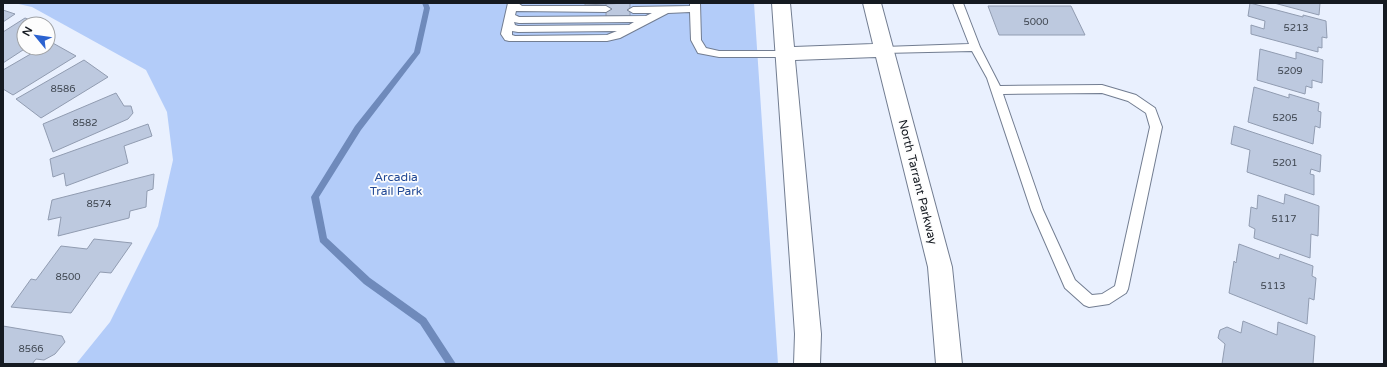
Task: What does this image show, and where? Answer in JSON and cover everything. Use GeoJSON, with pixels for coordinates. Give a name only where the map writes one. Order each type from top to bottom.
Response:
{"type":"FeatureCollection","features":[{"type":"Feature","properties":{"kind":"main road"},"geometry":{"type":"LineString","coordinates":[[782,3],[808,334],[807,364]]}},
{"type":"Feature","properties":{"kind":"main road","name":"North Tarrant Parkway"},"geometry":{"type":"LineString","coordinates":[[872,3],[940,266],[949,364]]}},
{"type":"Feature","properties":{"kind":"main road"},"geometry":{"type":"LineString","coordinates":[[787,54],[884,50]]}},
{"type":"Feature","properties":{"kind":"lane"},"geometry":{"type":"LineString","coordinates":[[513,3],[516,8],[522,9],[606,10]]}},
{"type":"Feature","properties":{"kind":"lane"},"geometry":{"type":"LineString","coordinates":[[513,3],[506,34],[509,38],[514,39],[607,38],[616,36],[667,9]]}},
{"type":"Feature","properties":{"kind":"lane"},"geometry":{"type":"LineString","coordinates":[[958,3],[974,47],[992,78],[996,90],[1038,210],[1070,284],[1088,301],[1104,300],[1121,289],[1156,127],[1151,111],[1132,98],[1102,89],[996,90]]}},
{"type":"Feature","properties":{"kind":"lane"},"geometry":{"type":"LineString","coordinates":[[633,10],[696,6],[696,40],[702,51],[719,54],[787,54]]}},
{"type":"Feature","properties":{"kind":"lane"},"geometry":{"type":"LineString","coordinates":[[509,20],[649,19]]}},
{"type":"Feature","properties":{"kind":"lane"},"geometry":{"type":"LineString","coordinates":[[884,50],[974,47]]}},
{"type":"Feature","properties":{"kind":"green space","name":"Arcadia Trail Park"},"geometry":{"type":"Polygon","coordinates":[[[14,3],[754,3],[778,364],[76,364],[110,322],[158,226],[173,160],[167,112],[146,70],[56,20],[56,16],[48,16],[32,7],[14,3]]]}},
{"type":"Feature","properties":{"kind":"building"},"geometry":{"type":"Polygon","coordinates":[[[585,3],[628,3],[585,5],[585,3]]]}},
{"type":"Feature","properties":{"kind":"building"},"geometry":{"type":"Polygon","coordinates":[[[630,3],[630,16],[606,17],[606,4],[630,3]]]}},
{"type":"Feature","properties":{"kind":"building"},"geometry":{"type":"Polygon","coordinates":[[[1250,3],[1303,17],[1303,15],[1326,21],[1327,38],[1322,37],[1322,48],[1318,47],[1318,52],[1251,34],[1251,25],[1264,29],[1265,21],[1248,16],[1250,3]]]}},
{"type":"Feature","properties":{"kind":"building"},"geometry":{"type":"Polygon","coordinates":[[[1274,3],[1320,3],[1319,15],[1274,3]]]}},
{"type":"Feature","properties":{"kind":"building"},"geometry":{"type":"Polygon","coordinates":[[[988,6],[1071,6],[1085,35],[999,35],[988,6]]]}},
{"type":"Feature","properties":{"kind":"building"},"geometry":{"type":"Polygon","coordinates":[[[3,10],[15,14],[3,22],[3,10]]]}},
{"type":"Feature","properties":{"kind":"building"},"geometry":{"type":"Polygon","coordinates":[[[16,24],[16,55],[3,63],[3,32],[16,24]]]}},
{"type":"Feature","properties":{"kind":"building"},"geometry":{"type":"Polygon","coordinates":[[[56,45],[76,56],[13,95],[3,89],[3,70],[27,56],[56,56],[56,45]]]}},
{"type":"Feature","properties":{"kind":"building"},"geometry":{"type":"Polygon","coordinates":[[[1260,49],[1296,59],[1296,52],[1323,60],[1322,83],[1312,80],[1312,88],[1306,86],[1305,94],[1257,80],[1260,49]]]}},
{"type":"Feature","properties":{"kind":"building"},"geometry":{"type":"Polygon","coordinates":[[[84,60],[108,77],[41,118],[16,99],[84,60]]]}},
{"type":"Feature","properties":{"kind":"building"},"geometry":{"type":"Polygon","coordinates":[[[1254,87],[1289,98],[1289,94],[1319,103],[1318,111],[1321,112],[1320,128],[1315,126],[1313,144],[1248,122],[1254,87]]]}},
{"type":"Feature","properties":{"kind":"building"},"geometry":{"type":"Polygon","coordinates":[[[116,93],[124,106],[131,106],[133,113],[128,119],[53,152],[43,124],[116,93]]]}},
{"type":"Feature","properties":{"kind":"building"},"geometry":{"type":"Polygon","coordinates":[[[148,124],[152,136],[124,146],[128,163],[66,186],[64,173],[53,177],[50,159],[148,124]]]}},
{"type":"Feature","properties":{"kind":"building"},"geometry":{"type":"Polygon","coordinates":[[[1234,126],[1321,155],[1320,172],[1311,169],[1310,174],[1314,175],[1314,195],[1247,172],[1250,150],[1231,144],[1234,126]]]}},
{"type":"Feature","properties":{"kind":"building"},"geometry":{"type":"Polygon","coordinates":[[[154,174],[153,189],[147,191],[146,207],[130,211],[129,218],[58,236],[61,217],[48,220],[52,200],[154,174]]]}},
{"type":"Feature","properties":{"kind":"building"},"geometry":{"type":"Polygon","coordinates":[[[1285,194],[1319,206],[1318,236],[1311,234],[1310,258],[1254,238],[1255,229],[1249,226],[1251,207],[1257,209],[1258,195],[1284,204],[1285,194]]]}},
{"type":"Feature","properties":{"kind":"building"},"geometry":{"type":"Polygon","coordinates":[[[94,239],[132,243],[111,273],[100,272],[71,313],[11,307],[31,279],[36,280],[61,246],[87,249],[94,239]]]}},
{"type":"Feature","properties":{"kind":"building"},"geometry":{"type":"Polygon","coordinates":[[[1239,244],[1279,259],[1280,254],[1313,266],[1312,276],[1316,278],[1314,300],[1309,298],[1307,324],[1229,293],[1234,261],[1236,263],[1239,244]]]}},
{"type":"Feature","properties":{"kind":"building"},"geometry":{"type":"Polygon","coordinates":[[[1243,321],[1277,335],[1278,322],[1315,336],[1313,364],[1222,364],[1225,344],[1218,338],[1220,330],[1227,327],[1241,333],[1243,321]]]}},
{"type":"Feature","properties":{"kind":"building"},"geometry":{"type":"Polygon","coordinates":[[[3,326],[62,336],[65,342],[55,354],[44,360],[36,359],[32,364],[3,364],[3,326]]]}},
{"type":"Feature","properties":{"kind":"waterway"},"geometry":{"type":"LineString","coordinates":[[425,3],[427,8],[417,53],[358,128],[315,197],[323,240],[367,281],[423,321],[451,364]]}}]}
